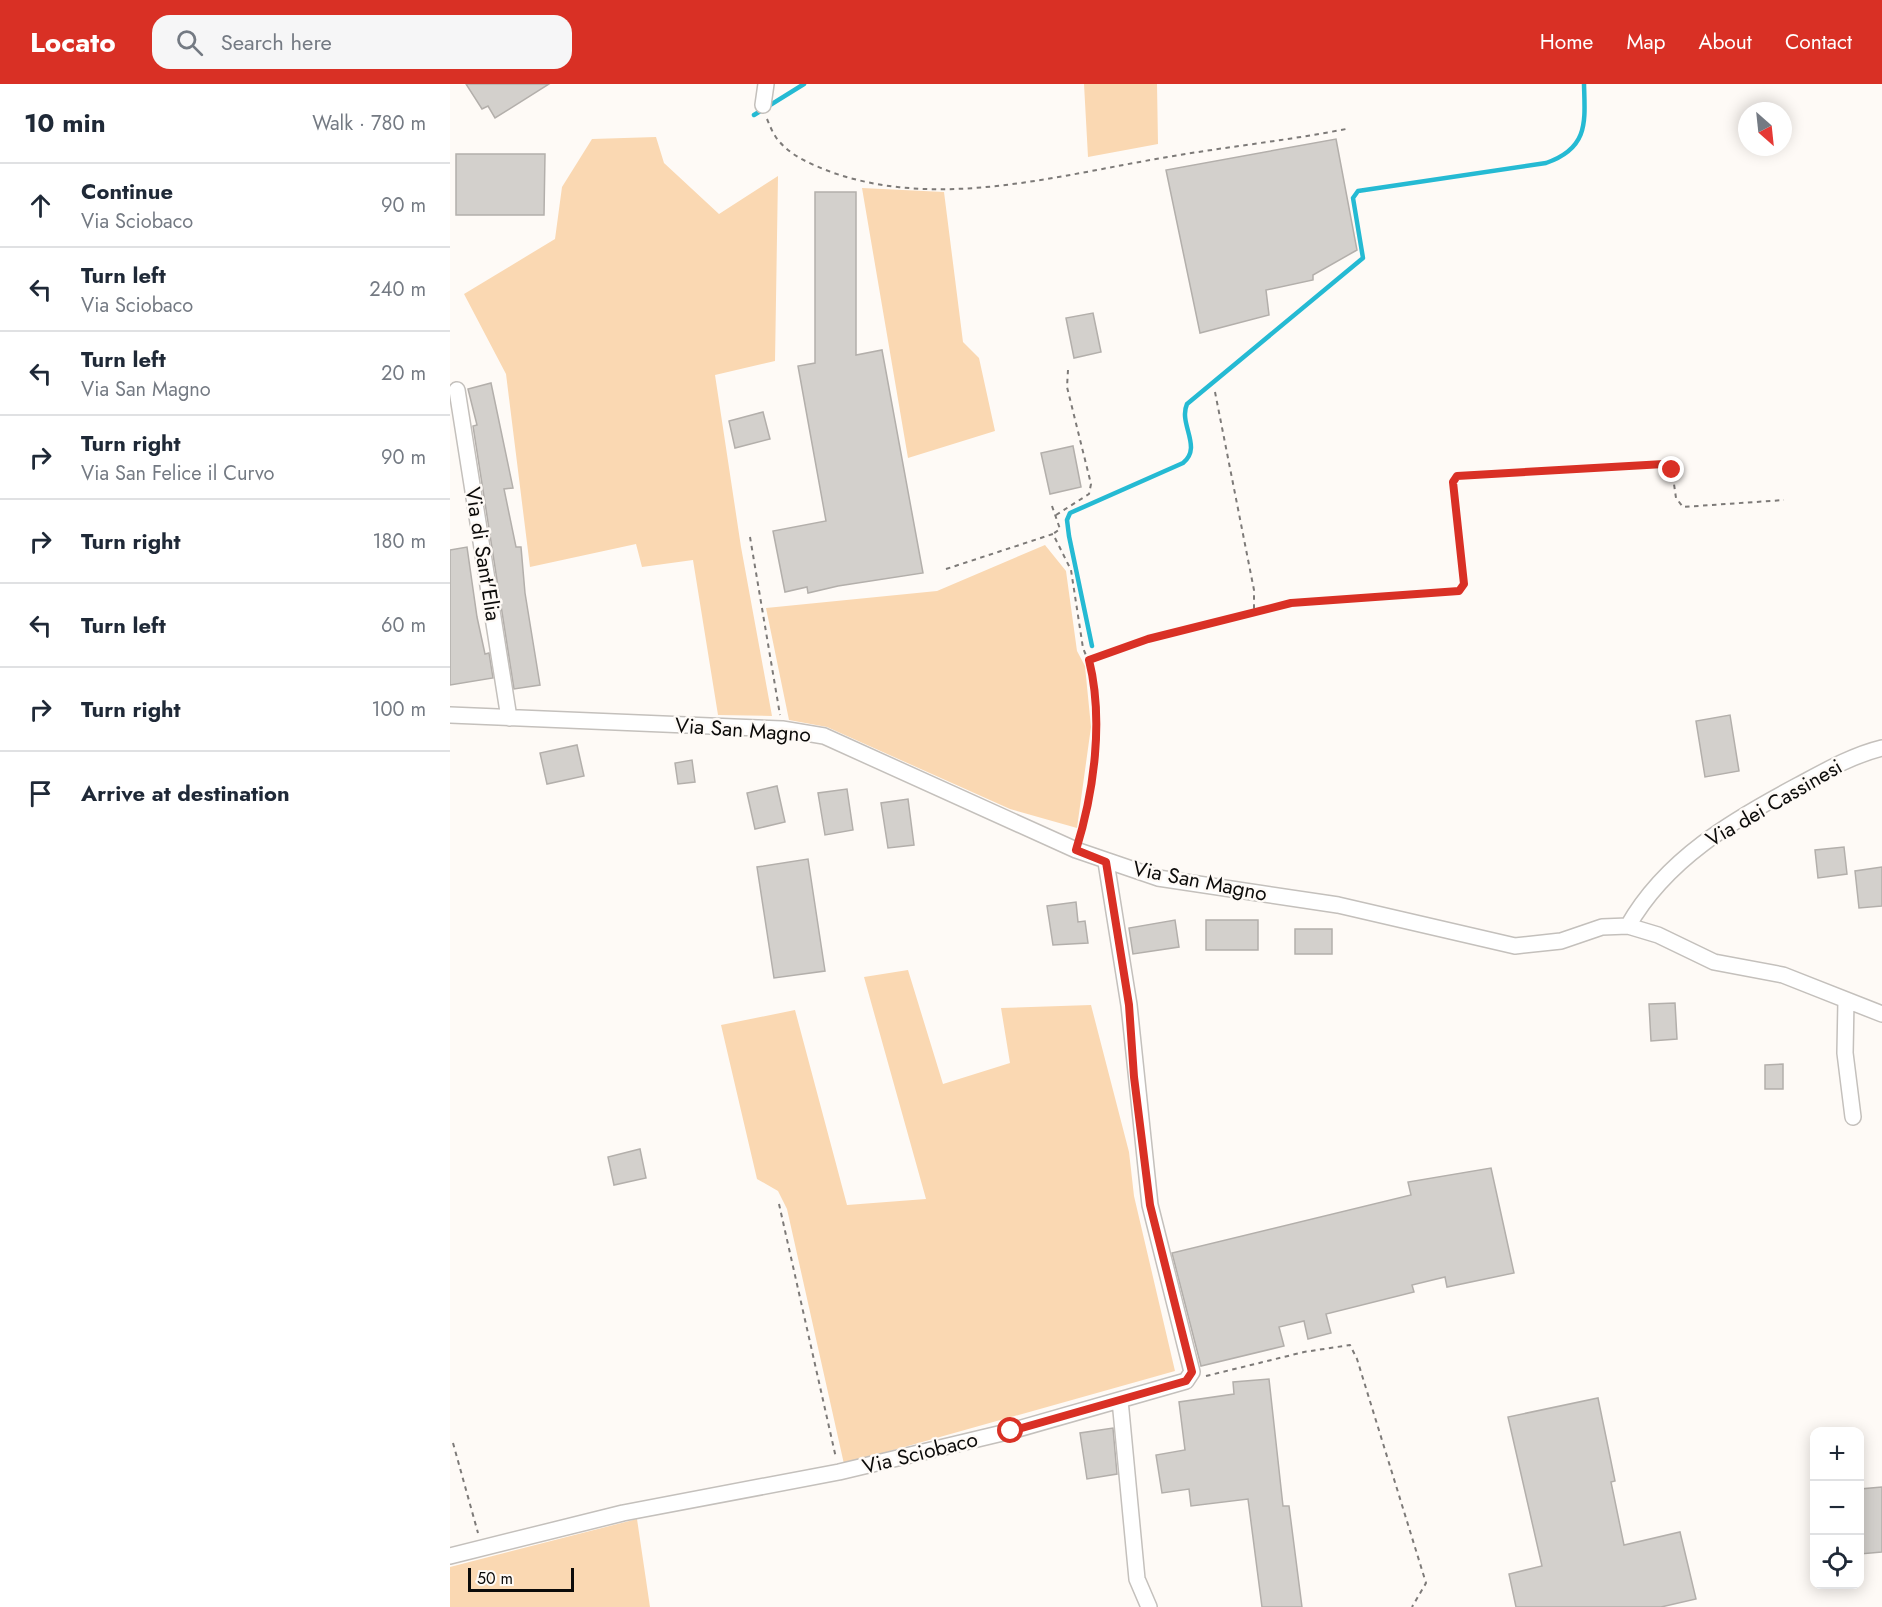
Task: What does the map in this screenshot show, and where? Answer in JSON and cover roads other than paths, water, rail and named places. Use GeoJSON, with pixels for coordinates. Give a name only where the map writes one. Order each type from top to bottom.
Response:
{"type":"FeatureCollection","features":[{"type":"Feature","properties":{"kind":"street"},"geometry":{"type":"LineString","coordinates":[[764,110],[766,84]]}},
{"type":"Feature","properties":{"kind":"street","name":"Via di Sant'Elia"},"geometry":{"type":"LineString","coordinates":[[457,390],[509,718]]}},
{"type":"Feature","properties":{"kind":"street","name":"Via San Magno"},"geometry":{"type":"LineString","coordinates":[[450,715],[782,729],[824,736],[1076,850],[1158,878],[1338,905],[1515,946],[1561,941],[1602,927],[1628,926],[1658,934],[1714,962],[1783,975],[1882,1014]]}},
{"type":"Feature","properties":{"kind":"street","name":"Via dei Cassinesi"},"geometry":{"type":"LineString","coordinates":[[1628,926],[1638,909],[1667,873],[1709,837],[1822,773],[1866,752],[1882,748]]}},
{"type":"Feature","properties":{"kind":"street","name":"Via Sciobaco"},"geometry":{"type":"LineString","coordinates":[[450,1556],[623,1513],[839,1472],[1011,1431],[1186,1381],[1192,1372],[1150,1205],[1134,1077],[1129,1005],[1106,862]]}},
{"type":"Feature","properties":{"kind":"street"},"geometry":{"type":"LineString","coordinates":[[1846,1000],[1843,1025],[1853,1117]]}},
{"type":"Feature","properties":{"kind":"street"},"geometry":{"type":"LineString","coordinates":[[1120,1400],[1137,1579],[1149,1607]]}},
{"type":"Feature","properties":{"kind":"waterway"},"geometry":{"type":"LineString","coordinates":[[754,115],[804,84]]}},
{"type":"Feature","properties":{"kind":"waterway"},"geometry":{"type":"LineString","coordinates":[[1092,646],[1069,536],[1067,520],[1070,513],[1183,463],[1189,457],[1191,443],[1185,419],[1187,404],[1363,258],[1353,198],[1358,191],[1546,163],[1560,157],[1570,150],[1582,132],[1585,110],[1584,84]]}}]}
